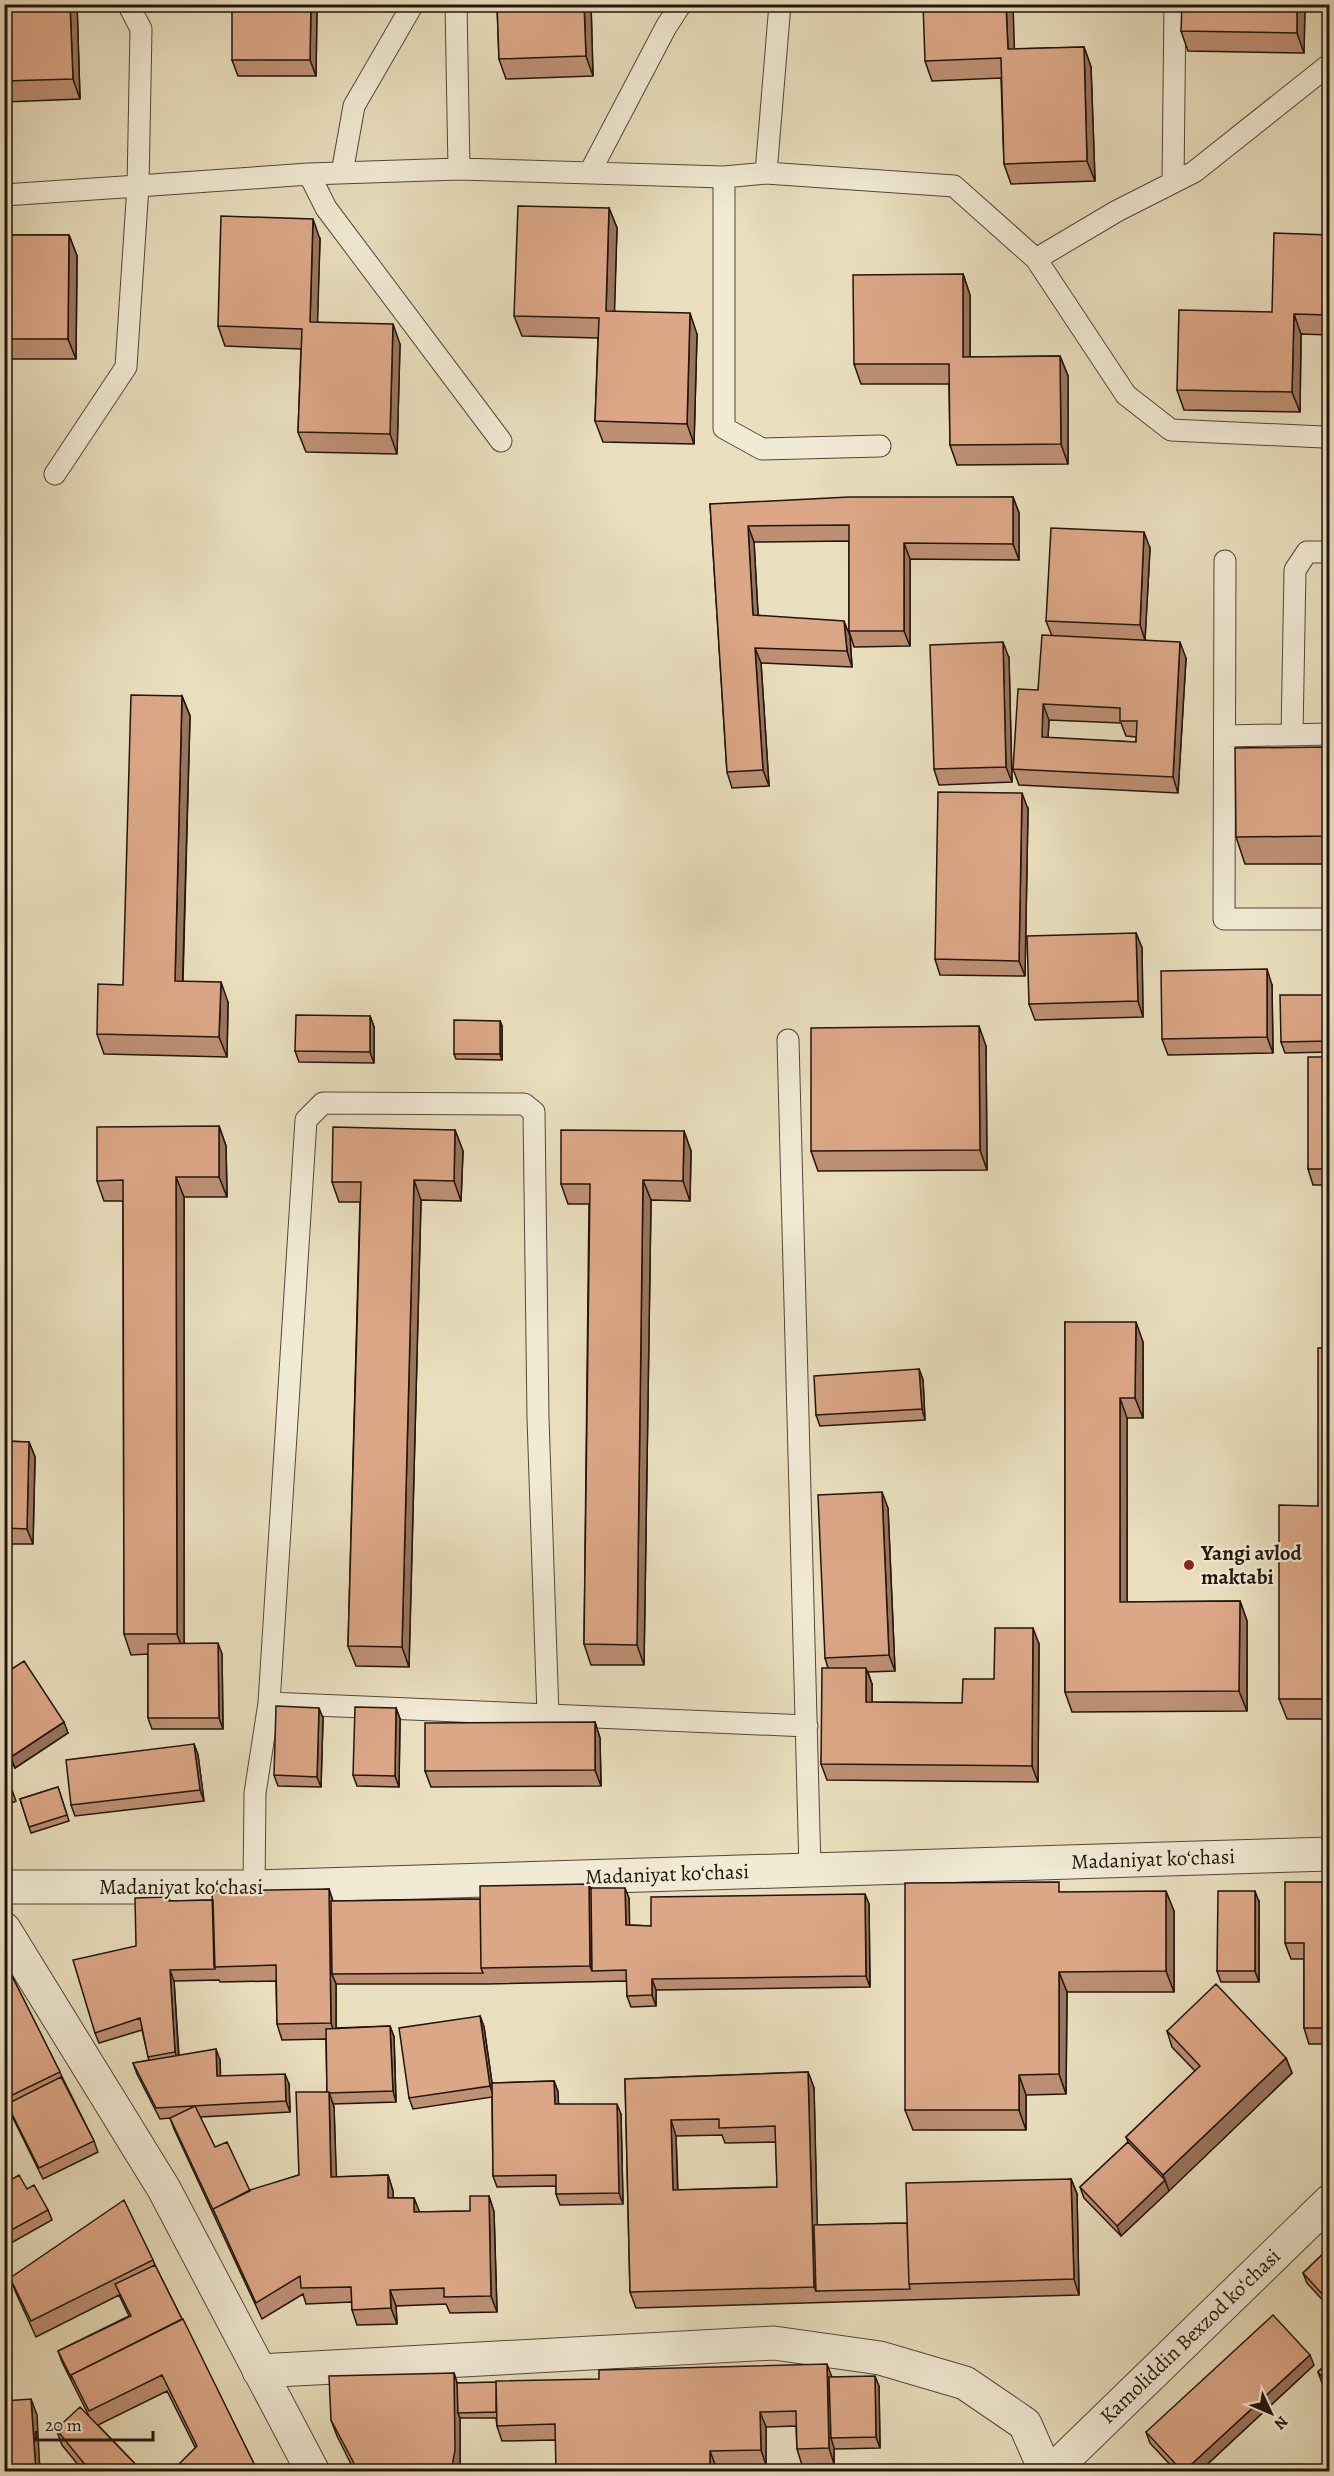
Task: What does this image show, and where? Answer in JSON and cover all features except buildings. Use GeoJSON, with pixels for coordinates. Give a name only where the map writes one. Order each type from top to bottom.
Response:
{"type":"FeatureCollection","features":[{"type":"Feature","properties":{"kind":"street","name":"Madaniyat koʻchasi"},"geometry":{"type":"LineString","coordinates":[[4,1887],[254,1887],[1329,1854]]}},
{"type":"Feature","properties":{"kind":"street"},"geometry":{"type":"LineString","coordinates":[[4,1929],[164,2189],[313,2472]]}},
{"type":"Feature","properties":{"kind":"street","name":"Kamoliddin Bexzod koʻchasi"},"geometry":{"type":"LineString","coordinates":[[1051,2472],[1329,2201]]}},
{"type":"Feature","properties":{"kind":"street"},"geometry":{"type":"LineString","coordinates":[[260,2371],[774,2343],[880,2358],[965,2383],[1025,2424],[1046,2472]]}},
{"type":"Feature","properties":{"kind":"lane"},"geometry":{"type":"LineString","coordinates":[[55,474],[126,367],[138,186],[141,29],[128,4]]}},
{"type":"Feature","properties":{"kind":"lane"},"geometry":{"type":"LineString","coordinates":[[342,173],[354,106],[413,4]]}},
{"type":"Feature","properties":{"kind":"lane"},"geometry":{"type":"LineString","coordinates":[[456,4],[459,169]]}},
{"type":"Feature","properties":{"kind":"lane"},"geometry":{"type":"LineString","coordinates":[[590,172],[666,27],[681,4]]}},
{"type":"Feature","properties":{"kind":"lane"},"geometry":{"type":"LineString","coordinates":[[766,173],[780,4]]}},
{"type":"Feature","properties":{"kind":"lane"},"geometry":{"type":"LineString","coordinates":[[1173,182],[1175,4]]}},
{"type":"Feature","properties":{"kind":"lane"},"geometry":{"type":"LineString","coordinates":[[1036,259],[1117,211],[1194,172],[1329,64]]}},
{"type":"Feature","properties":{"kind":"lane"},"geometry":{"type":"LineString","coordinates":[[4,195],[309,174],[459,169],[724,177],[766,173],[954,186],[1036,259],[1126,395],[1172,430],[1323,437],[1329,434]]}},
{"type":"Feature","properties":{"kind":"lane"},"geometry":{"type":"LineString","coordinates":[[309,174],[326,208],[501,441]]}},
{"type":"Feature","properties":{"kind":"lane"},"geometry":{"type":"LineString","coordinates":[[724,177],[724,428],[762,449],[880,446]]}},
{"type":"Feature","properties":{"kind":"lane"},"geometry":{"type":"LineString","coordinates":[[1292,735],[1294,570],[1306,552],[1329,552]]}},
{"type":"Feature","properties":{"kind":"lane"},"geometry":{"type":"LineString","coordinates":[[1226,561],[1224,919],[1329,919]]}},
{"type":"Feature","properties":{"kind":"lane"},"geometry":{"type":"LineString","coordinates":[[1225,736],[1329,734]]}},
{"type":"Feature","properties":{"kind":"lane"},"geometry":{"type":"LineString","coordinates":[[788,1040],[810,1869]]}},
{"type":"Feature","properties":{"kind":"lane"},"geometry":{"type":"LineString","coordinates":[[254,1887],[255,1793],[269,1703],[306,1120],[323,1103],[525,1104],[534,1112],[538,1418],[548,1715]]}},
{"type":"Feature","properties":{"kind":"lane"},"geometry":{"type":"LineString","coordinates":[[269,1703],[807,1726]]}},
{"type":"Feature","properties":{"kind":"place","name":"Yangi avlod maktabi"},"geometry":{"type":"Point","coordinates":[1189,1565]}}]}
